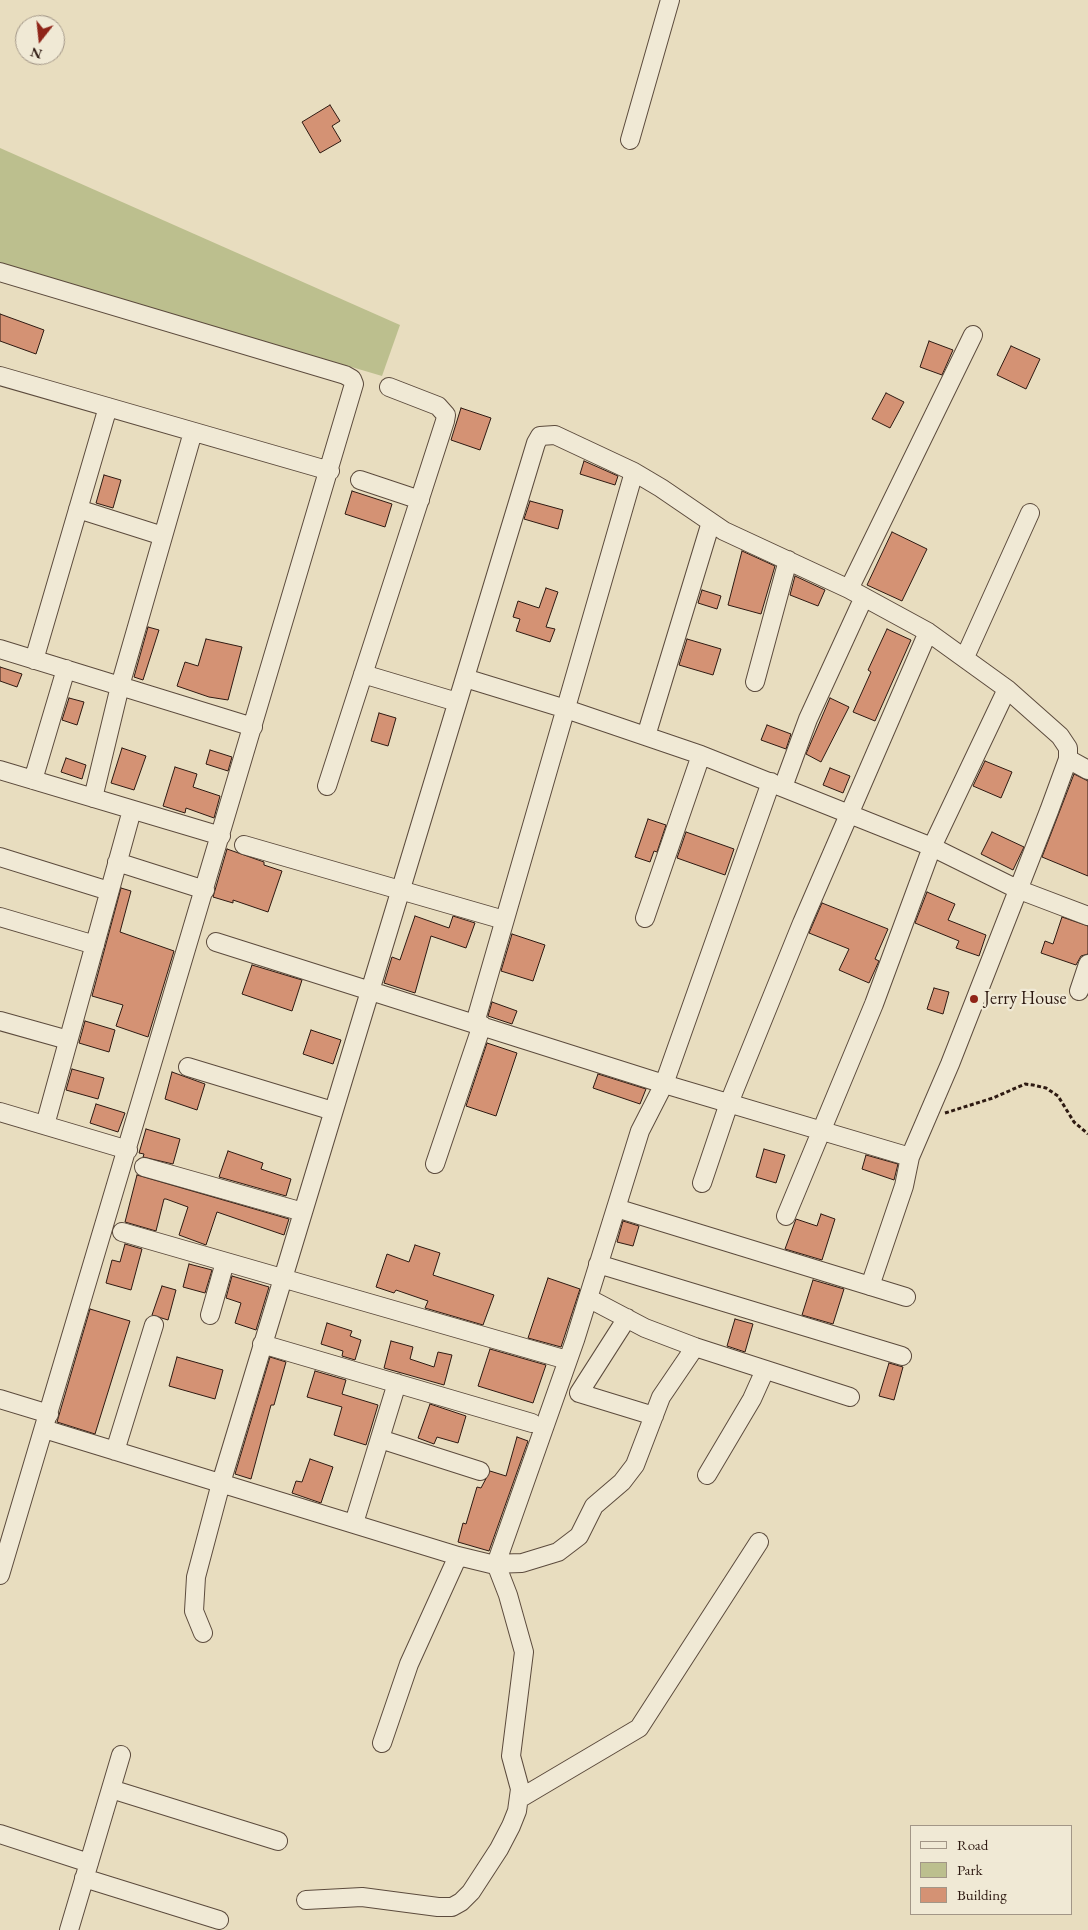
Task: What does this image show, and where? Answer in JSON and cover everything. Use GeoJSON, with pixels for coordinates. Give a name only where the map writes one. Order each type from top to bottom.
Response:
{"type":"FeatureCollection","features":[{"type":"Feature","properties":{"kind":"street"},"geometry":{"type":"LineString","coordinates":[[630,140],[670,0]]}},
{"type":"Feature","properties":{"kind":"street"},"geometry":{"type":"LineString","coordinates":[[0,272],[336,372],[352,379],[354,388],[0,1575]]}},
{"type":"Feature","properties":{"kind":"street"},"geometry":{"type":"LineString","coordinates":[[306,1900],[362,1898],[438,1907],[456,1905],[471,1892],[499,1850],[511,1826],[520,1799],[520,1789],[511,1756],[524,1652],[508,1595],[496,1564],[568,1360],[640,1131],[664,1084],[777,785],[808,719],[856,593],[973,335]]}},
{"type":"Feature","properties":{"kind":"street"},"geometry":{"type":"LineString","coordinates":[[0,376],[330,471]]}},
{"type":"Feature","properties":{"kind":"street"},"geometry":{"type":"LineString","coordinates":[[327,786],[444,427],[446,415],[438,406],[389,387]]}},
{"type":"Feature","properties":{"kind":"street"},"geometry":{"type":"LineString","coordinates":[[34,660],[108,407]]}},
{"type":"Feature","properties":{"kind":"street"},"geometry":{"type":"LineString","coordinates":[[93,798],[120,686],[193,432]]}},
{"type":"Feature","properties":{"kind":"street"},"geometry":{"type":"LineString","coordinates":[[203,1633],[194,1615],[196,1577],[221,1483],[457,702],[536,443],[540,436],[555,435],[634,472],[736,538],[788,560],[856,593],[928,632],[1007,689],[1066,742],[1068,759],[928,1119],[910,1157],[904,1186],[870,1286]]}},
{"type":"Feature","properties":{"kind":"street"},"geometry":{"type":"LineString","coordinates":[[435,1164],[479,1024],[504,920],[634,472]]}},
{"type":"Feature","properties":{"kind":"street"},"geometry":{"type":"LineString","coordinates":[[360,480],[420,500]]}},
{"type":"Feature","properties":{"kind":"street"},"geometry":{"type":"LineString","coordinates":[[78,509],[163,536]]}},
{"type":"Feature","properties":{"kind":"street"},"geometry":{"type":"LineString","coordinates":[[965,657],[1030,513]]}},
{"type":"Feature","properties":{"kind":"street"},"geometry":{"type":"LineString","coordinates":[[646,736],[711,522]]}},
{"type":"Feature","properties":{"kind":"street"},"geometry":{"type":"LineString","coordinates":[[755,682],[788,560]]}},
{"type":"Feature","properties":{"kind":"street"},"geometry":{"type":"LineString","coordinates":[[702,1183],[729,1103],[848,815],[928,632]]}},
{"type":"Feature","properties":{"kind":"street"},"geometry":{"type":"LineString","coordinates":[[0,649],[252,727]]}},
{"type":"Feature","properties":{"kind":"street"},"geometry":{"type":"LineString","coordinates":[[33,780],[66,669]]}},
{"type":"Feature","properties":{"kind":"street"},"geometry":{"type":"LineString","coordinates":[[363,674],[457,702]]}},
{"type":"Feature","properties":{"kind":"street"},"geometry":{"type":"LineString","coordinates":[[465,678],[566,708],[701,755],[932,847],[1017,889],[1088,916]]}},
{"type":"Feature","properties":{"kind":"street"},"geometry":{"type":"LineString","coordinates":[[786,1216],[820,1130],[874,1004],[932,847],[1007,689]]}},
{"type":"Feature","properties":{"kind":"street"},"geometry":{"type":"LineString","coordinates":[[645,918],[701,755]]}},
{"type":"Feature","properties":{"kind":"street"},"geometry":{"type":"LineString","coordinates":[[1068,759],[1088,770]]}},
{"type":"Feature","properties":{"kind":"street"},"geometry":{"type":"LineString","coordinates":[[0,770],[221,836]]}},
{"type":"Feature","properties":{"kind":"street"},"geometry":{"type":"LineString","coordinates":[[45,1125],[132,810]]}},
{"type":"Feature","properties":{"kind":"street"},"geometry":{"type":"LineString","coordinates":[[244,845],[504,920]]}},
{"type":"Feature","properties":{"kind":"street"},"geometry":{"type":"LineString","coordinates":[[0,857],[110,891]]}},
{"type":"Feature","properties":{"kind":"street"},"geometry":{"type":"LineString","coordinates":[[117,862],[205,890]]}},
{"type":"Feature","properties":{"kind":"street"},"geometry":{"type":"LineString","coordinates":[[0,917],[95,945]]}},
{"type":"Feature","properties":{"kind":"street"},"geometry":{"type":"LineString","coordinates":[[216,942],[370,989],[664,1084],[910,1157]]}},
{"type":"Feature","properties":{"kind":"street"},"geometry":{"type":"LineString","coordinates":[[1079,991],[1088,964]]}},
{"type":"Feature","properties":{"kind":"street"},"geometry":{"type":"LineString","coordinates":[[0,1021],[68,1040]]}},
{"type":"Feature","properties":{"kind":"street"},"geometry":{"type":"LineString","coordinates":[[188,1067],[333,1111]]}},
{"type":"Feature","properties":{"kind":"street"},"geometry":{"type":"LineString","coordinates":[[0,1112],[128,1150]]}},
{"type":"Feature","properties":{"kind":"street"},"geometry":{"type":"LineString","coordinates":[[144,1166],[303,1212]]}},
{"type":"Feature","properties":{"kind":"street"},"geometry":{"type":"LineString","coordinates":[[616,1208],[906,1297]]}},
{"type":"Feature","properties":{"kind":"street"},"geometry":{"type":"LineString","coordinates":[[122,1232],[568,1360]]}},
{"type":"Feature","properties":{"kind":"street"},"geometry":{"type":"LineString","coordinates":[[210,1315],[225,1262]]}},
{"type":"Feature","properties":{"kind":"street"},"geometry":{"type":"LineString","coordinates":[[598,1264],[902,1356]]}},
{"type":"Feature","properties":{"kind":"street"},"geometry":{"type":"LineString","coordinates":[[588,1298],[645,1328],[695,1347],[850,1397]]}},
{"type":"Feature","properties":{"kind":"street"},"geometry":{"type":"LineString","coordinates":[[626,1318],[579,1393],[654,1416]]}},
{"type":"Feature","properties":{"kind":"street"},"geometry":{"type":"LineString","coordinates":[[115,1451],[154,1325]]}},
{"type":"Feature","properties":{"kind":"street"},"geometry":{"type":"LineString","coordinates":[[262,1344],[532,1423]]}},
{"type":"Feature","properties":{"kind":"street"},"geometry":{"type":"LineString","coordinates":[[0,1399],[47,1422],[115,1451],[458,1556],[496,1564],[522,1563],[539,1560],[558,1552],[579,1536],[594,1506],[622,1482],[635,1465],[664,1391],[695,1347]]}},
{"type":"Feature","properties":{"kind":"street"},"geometry":{"type":"LineString","coordinates":[[707,1475],[752,1399],[765,1370]]}},
{"type":"Feature","properties":{"kind":"street"},"geometry":{"type":"LineString","coordinates":[[354,1523],[397,1384]]}},
{"type":"Feature","properties":{"kind":"street"},"geometry":{"type":"LineString","coordinates":[[380,1439],[480,1471]]}},
{"type":"Feature","properties":{"kind":"street"},"geometry":{"type":"LineString","coordinates":[[520,1799],[639,1728],[758,1542]]}},
{"type":"Feature","properties":{"kind":"street"},"geometry":{"type":"LineString","coordinates":[[382,1743],[409,1664],[458,1556]]}},
{"type":"Feature","properties":{"kind":"street"},"geometry":{"type":"LineString","coordinates":[[69,1930],[121,1755]]}},
{"type":"Feature","properties":{"kind":"street"},"geometry":{"type":"LineString","coordinates":[[111,1789],[278,1841]]}},
{"type":"Feature","properties":{"kind":"street"},"geometry":{"type":"LineString","coordinates":[[0,1834],[86,1871],[219,1920]]}},
{"type":"Feature","properties":{"kind":"path"},"geometry":{"type":"LineString","coordinates":[[928,1119],[993,1098],[1024,1084],[1046,1088],[1058,1096],[1074,1122],[1088,1134]]}},
{"type":"Feature","properties":{"kind":"green space"},"geometry":{"type":"Polygon","coordinates":[[[0,148],[400,325],[382,376],[0,263],[0,148]]]}},
{"type":"Feature","properties":{"kind":"building"},"geometry":{"type":"Polygon","coordinates":[[[330,105],[340,121],[332,126],[341,141],[320,153],[302,122],[330,105]]]}},
{"type":"Feature","properties":{"kind":"building"},"geometry":{"type":"Polygon","coordinates":[[[0,314],[44,330],[36,354],[0,341],[0,314]]]}},
{"type":"Feature","properties":{"kind":"building"},"geometry":{"type":"Polygon","coordinates":[[[929,341],[953,350],[942,375],[920,367],[929,341]]]}},
{"type":"Feature","properties":{"kind":"building"},"geometry":{"type":"Polygon","coordinates":[[[1011,346],[1040,359],[1026,389],[997,375],[1011,346]]]}},
{"type":"Feature","properties":{"kind":"building"},"geometry":{"type":"Polygon","coordinates":[[[886,393],[904,402],[890,428],[872,419],[886,393]]]}},
{"type":"Feature","properties":{"kind":"building"},"geometry":{"type":"Polygon","coordinates":[[[461,408],[491,418],[480,450],[451,440],[461,408]]]}},
{"type":"Feature","properties":{"kind":"building"},"geometry":{"type":"Polygon","coordinates":[[[584,461],[618,476],[615,485],[580,474],[584,461]]]}},
{"type":"Feature","properties":{"kind":"building"},"geometry":{"type":"Polygon","coordinates":[[[104,475],[121,480],[113,508],[96,503],[104,475]]]}},
{"type":"Feature","properties":{"kind":"building"},"geometry":{"type":"Polygon","coordinates":[[[352,491],[392,504],[385,527],[345,514],[352,491]]]}},
{"type":"Feature","properties":{"kind":"building"},"geometry":{"type":"Polygon","coordinates":[[[530,501],[563,510],[558,529],[524,519],[530,501]]]}},
{"type":"Feature","properties":{"kind":"building"},"geometry":{"type":"Polygon","coordinates":[[[892,532],[927,549],[902,601],[867,585],[892,532]]]}},
{"type":"Feature","properties":{"kind":"building"},"geometry":{"type":"Polygon","coordinates":[[[742,551],[775,566],[761,614],[728,605],[742,551]]]}},
{"type":"Feature","properties":{"kind":"building"},"geometry":{"type":"Polygon","coordinates":[[[795,576],[825,590],[818,606],[790,595],[795,576]]]}},
{"type":"Feature","properties":{"kind":"building"},"geometry":{"type":"Polygon","coordinates":[[[546,588],[558,592],[546,627],[555,629],[550,642],[516,631],[520,619],[513,617],[518,601],[539,608],[546,588]]]}},
{"type":"Feature","properties":{"kind":"building"},"geometry":{"type":"Polygon","coordinates":[[[702,590],[721,596],[717,609],[698,603],[702,590]]]}},
{"type":"Feature","properties":{"kind":"building"},"geometry":{"type":"Polygon","coordinates":[[[148,627],[159,630],[143,680],[134,677],[148,627]]]}},
{"type":"Feature","properties":{"kind":"building"},"geometry":{"type":"Polygon","coordinates":[[[887,629],[911,640],[875,721],[853,712],[871,672],[868,670],[887,629]]]}},
{"type":"Feature","properties":{"kind":"building"},"geometry":{"type":"Polygon","coordinates":[[[206,639],[242,647],[228,700],[209,697],[177,686],[185,662],[198,666],[206,639]]]}},
{"type":"Feature","properties":{"kind":"building"},"geometry":{"type":"Polygon","coordinates":[[[687,639],[721,649],[713,675],[679,665],[687,639]]]}},
{"type":"Feature","properties":{"kind":"building"},"geometry":{"type":"Polygon","coordinates":[[[0,667],[22,674],[17,687],[0,681],[0,667]]]}},
{"type":"Feature","properties":{"kind":"building"},"geometry":{"type":"Polygon","coordinates":[[[69,698],[84,702],[77,725],[62,720],[69,698]]]}},
{"type":"Feature","properties":{"kind":"building"},"geometry":{"type":"Polygon","coordinates":[[[830,698],[849,707],[821,762],[806,754],[830,698]]]}},
{"type":"Feature","properties":{"kind":"building"},"geometry":{"type":"Polygon","coordinates":[[[379,713],[396,718],[388,746],[371,741],[379,713]]]}},
{"type":"Feature","properties":{"kind":"building"},"geometry":{"type":"Polygon","coordinates":[[[767,725],[791,734],[786,749],[761,740],[767,725]]]}},
{"type":"Feature","properties":{"kind":"building"},"geometry":{"type":"Polygon","coordinates":[[[122,748],[146,756],[134,790],[111,783],[122,748]]]}},
{"type":"Feature","properties":{"kind":"building"},"geometry":{"type":"Polygon","coordinates":[[[210,750],[232,757],[228,771],[206,764],[210,750]]]}},
{"type":"Feature","properties":{"kind":"building"},"geometry":{"type":"Polygon","coordinates":[[[66,758],[86,765],[82,779],[61,772],[66,758]]]}},
{"type":"Feature","properties":{"kind":"building"},"geometry":{"type":"Polygon","coordinates":[[[985,761],[1012,772],[1001,798],[973,786],[985,761]]]}},
{"type":"Feature","properties":{"kind":"building"},"geometry":{"type":"Polygon","coordinates":[[[175,767],[197,774],[193,787],[220,796],[214,818],[186,808],[185,813],[163,806],[175,767]]]}},
{"type":"Feature","properties":{"kind":"building"},"geometry":{"type":"Polygon","coordinates":[[[830,768],[850,776],[843,793],[823,785],[830,768]]]}},
{"type":"Feature","properties":{"kind":"building"},"geometry":{"type":"Polygon","coordinates":[[[1074,774],[1088,781],[1088,876],[1042,857],[1074,774]]]}},
{"type":"Feature","properties":{"kind":"building"},"geometry":{"type":"Polygon","coordinates":[[[648,819],[666,825],[657,852],[654,851],[650,862],[635,857],[648,819]]]}},
{"type":"Feature","properties":{"kind":"building"},"geometry":{"type":"Polygon","coordinates":[[[686,832],[734,849],[725,875],[677,858],[686,832]]]}},
{"type":"Feature","properties":{"kind":"building"},"geometry":{"type":"Polygon","coordinates":[[[992,832],[1024,847],[1013,870],[981,854],[992,832]]]}},
{"type":"Feature","properties":{"kind":"building"},"geometry":{"type":"Polygon","coordinates":[[[227,849],[264,862],[264,865],[282,871],[268,912],[233,900],[233,903],[213,897],[227,849]]]}},
{"type":"Feature","properties":{"kind":"building"},"geometry":{"type":"Polygon","coordinates":[[[121,888],[131,891],[120,932],[174,951],[148,1037],[116,1026],[123,1005],[92,996],[121,888]]]}},
{"type":"Feature","properties":{"kind":"building"},"geometry":{"type":"Polygon","coordinates":[[[927,892],[955,904],[948,920],[986,935],[979,956],[956,948],[959,941],[915,923],[927,892]]]}},
{"type":"Feature","properties":{"kind":"building"},"geometry":{"type":"Polygon","coordinates":[[[822,903],[888,929],[875,959],[879,961],[869,983],[839,970],[849,949],[809,933],[822,903]]]}},
{"type":"Feature","properties":{"kind":"building"},"geometry":{"type":"Polygon","coordinates":[[[415,916],[449,928],[453,916],[475,923],[466,948],[431,936],[415,993],[384,983],[392,957],[400,960],[415,916]]]}},
{"type":"Feature","properties":{"kind":"building"},"geometry":{"type":"Polygon","coordinates":[[[1062,917],[1088,926],[1088,954],[1081,956],[1076,965],[1041,953],[1045,941],[1053,944],[1062,917]]]}},
{"type":"Feature","properties":{"kind":"building"},"geometry":{"type":"Polygon","coordinates":[[[512,934],[545,945],[533,981],[501,971],[512,934]]]}},
{"type":"Feature","properties":{"kind":"building"},"geometry":{"type":"Polygon","coordinates":[[[252,965],[302,980],[292,1011],[242,994],[252,965]]]}},
{"type":"Feature","properties":{"kind":"building"},"geometry":{"type":"Polygon","coordinates":[[[934,988],[949,992],[943,1014],[927,1009],[934,988]]]}},
{"type":"Feature","properties":{"kind":"building"},"geometry":{"type":"Polygon","coordinates":[[[492,1002],[517,1011],[512,1024],[488,1016],[492,1002]]]}},
{"type":"Feature","properties":{"kind":"building"},"geometry":{"type":"Polygon","coordinates":[[[85,1021],[115,1030],[109,1052],[79,1043],[85,1021]]]}},
{"type":"Feature","properties":{"kind":"building"},"geometry":{"type":"Polygon","coordinates":[[[311,1030],[341,1040],[333,1064],[303,1054],[311,1030]]]}},
{"type":"Feature","properties":{"kind":"building"},"geometry":{"type":"Polygon","coordinates":[[[487,1043],[517,1053],[496,1116],[466,1106],[487,1043]]]}},
{"type":"Feature","properties":{"kind":"building"},"geometry":{"type":"Polygon","coordinates":[[[72,1069],[104,1078],[98,1099],[66,1090],[72,1069]]]}},
{"type":"Feature","properties":{"kind":"building"},"geometry":{"type":"Polygon","coordinates":[[[172,1072],[205,1084],[197,1110],[165,1099],[172,1072]]]}},
{"type":"Feature","properties":{"kind":"building"},"geometry":{"type":"Polygon","coordinates":[[[598,1074],[646,1089],[640,1104],[593,1088],[598,1074]]]}},
{"type":"Feature","properties":{"kind":"building"},"geometry":{"type":"Polygon","coordinates":[[[96,1104],[125,1113],[118,1132],[90,1123],[96,1104]]]}},
{"type":"Feature","properties":{"kind":"building"},"geometry":{"type":"Polygon","coordinates":[[[146,1129],[180,1139],[173,1164],[143,1157],[144,1154],[139,1153],[146,1129]]]}},
{"type":"Feature","properties":{"kind":"building"},"geometry":{"type":"Polygon","coordinates":[[[764,1149],[785,1155],[776,1183],[756,1177],[764,1149]]]}},
{"type":"Feature","properties":{"kind":"building"},"geometry":{"type":"Polygon","coordinates":[[[228,1151],[263,1163],[261,1169],[291,1179],[286,1196],[219,1177],[228,1151]]]}},
{"type":"Feature","properties":{"kind":"building"},"geometry":{"type":"Polygon","coordinates":[[[866,1155],[898,1164],[894,1180],[862,1169],[866,1155]]]}},
{"type":"Feature","properties":{"kind":"building"},"geometry":{"type":"Polygon","coordinates":[[[137,1175],[289,1219],[284,1235],[217,1212],[206,1245],[179,1235],[188,1207],[166,1199],[164,1199],[156,1231],[125,1222],[137,1175]]]}},
{"type":"Feature","properties":{"kind":"building"},"geometry":{"type":"Polygon","coordinates":[[[821,1214],[835,1219],[822,1260],[785,1249],[796,1219],[817,1226],[821,1214]]]}},
{"type":"Feature","properties":{"kind":"building"},"geometry":{"type":"Polygon","coordinates":[[[623,1221],[639,1226],[633,1246],[617,1242],[623,1221]]]}},
{"type":"Feature","properties":{"kind":"building"},"geometry":{"type":"Polygon","coordinates":[[[125,1244],[142,1249],[131,1290],[106,1283],[112,1260],[120,1262],[125,1244]]]}},
{"type":"Feature","properties":{"kind":"building"},"geometry":{"type":"Polygon","coordinates":[[[415,1245],[440,1253],[433,1275],[494,1295],[483,1325],[425,1308],[428,1301],[396,1290],[394,1293],[376,1287],[387,1254],[409,1262],[415,1245]]]}},
{"type":"Feature","properties":{"kind":"building"},"geometry":{"type":"Polygon","coordinates":[[[189,1264],[212,1270],[205,1293],[183,1287],[189,1264]]]}},
{"type":"Feature","properties":{"kind":"building"},"geometry":{"type":"Polygon","coordinates":[[[232,1276],[269,1287],[256,1330],[235,1323],[241,1303],[226,1298],[232,1276]]]}},
{"type":"Feature","properties":{"kind":"building"},"geometry":{"type":"Polygon","coordinates":[[[548,1278],[580,1289],[561,1347],[528,1338],[548,1278]]]}},
{"type":"Feature","properties":{"kind":"building"},"geometry":{"type":"Polygon","coordinates":[[[813,1280],[844,1289],[833,1324],[802,1315],[813,1280]]]}},
{"type":"Feature","properties":{"kind":"building"},"geometry":{"type":"Polygon","coordinates":[[[162,1286],[176,1290],[168,1320],[152,1315],[162,1286]]]}},
{"type":"Feature","properties":{"kind":"building"},"geometry":{"type":"Polygon","coordinates":[[[90,1309],[130,1321],[95,1434],[57,1422],[90,1309]]]}},
{"type":"Feature","properties":{"kind":"building"},"geometry":{"type":"Polygon","coordinates":[[[735,1319],[753,1324],[745,1352],[727,1346],[735,1319]]]}},
{"type":"Feature","properties":{"kind":"building"},"geometry":{"type":"Polygon","coordinates":[[[327,1323],[352,1331],[350,1336],[361,1340],[355,1360],[342,1356],[343,1351],[321,1344],[327,1323]]]}},
{"type":"Feature","properties":{"kind":"building"},"geometry":{"type":"Polygon","coordinates":[[[391,1341],[413,1347],[410,1359],[434,1367],[438,1352],[452,1355],[444,1385],[384,1368],[391,1341]]]}},
{"type":"Feature","properties":{"kind":"building"},"geometry":{"type":"Polygon","coordinates":[[[490,1349],[546,1365],[533,1403],[478,1386],[490,1349]]]}},
{"type":"Feature","properties":{"kind":"building"},"geometry":{"type":"Polygon","coordinates":[[[177,1357],[223,1370],[215,1399],[169,1386],[177,1357]]]}},
{"type":"Feature","properties":{"kind":"building"},"geometry":{"type":"Polygon","coordinates":[[[270,1357],[286,1362],[274,1405],[271,1405],[251,1479],[235,1474],[270,1357]]]}},
{"type":"Feature","properties":{"kind":"building"},"geometry":{"type":"Polygon","coordinates":[[[889,1363],[903,1367],[894,1400],[879,1396],[889,1363]]]}},
{"type":"Feature","properties":{"kind":"building"},"geometry":{"type":"Polygon","coordinates":[[[315,1371],[346,1380],[342,1394],[378,1405],[366,1445],[334,1435],[342,1407],[307,1397],[315,1371]]]}},
{"type":"Feature","properties":{"kind":"building"},"geometry":{"type":"Polygon","coordinates":[[[430,1404],[466,1416],[458,1443],[437,1437],[434,1444],[418,1438],[430,1404]]]}},
{"type":"Feature","properties":{"kind":"building"},"geometry":{"type":"Polygon","coordinates":[[[517,1437],[528,1441],[489,1551],[458,1542],[463,1523],[466,1524],[477,1487],[481,1488],[490,1471],[506,1476],[517,1437]]]}},
{"type":"Feature","properties":{"kind":"building"},"geometry":{"type":"Polygon","coordinates":[[[310,1459],[333,1467],[321,1503],[292,1493],[296,1481],[302,1482],[310,1459]]]}},
{"type":"Feature","properties":{"kind":"place","name":"Jerry House"},"geometry":{"type":"Point","coordinates":[974,999]}}]}
